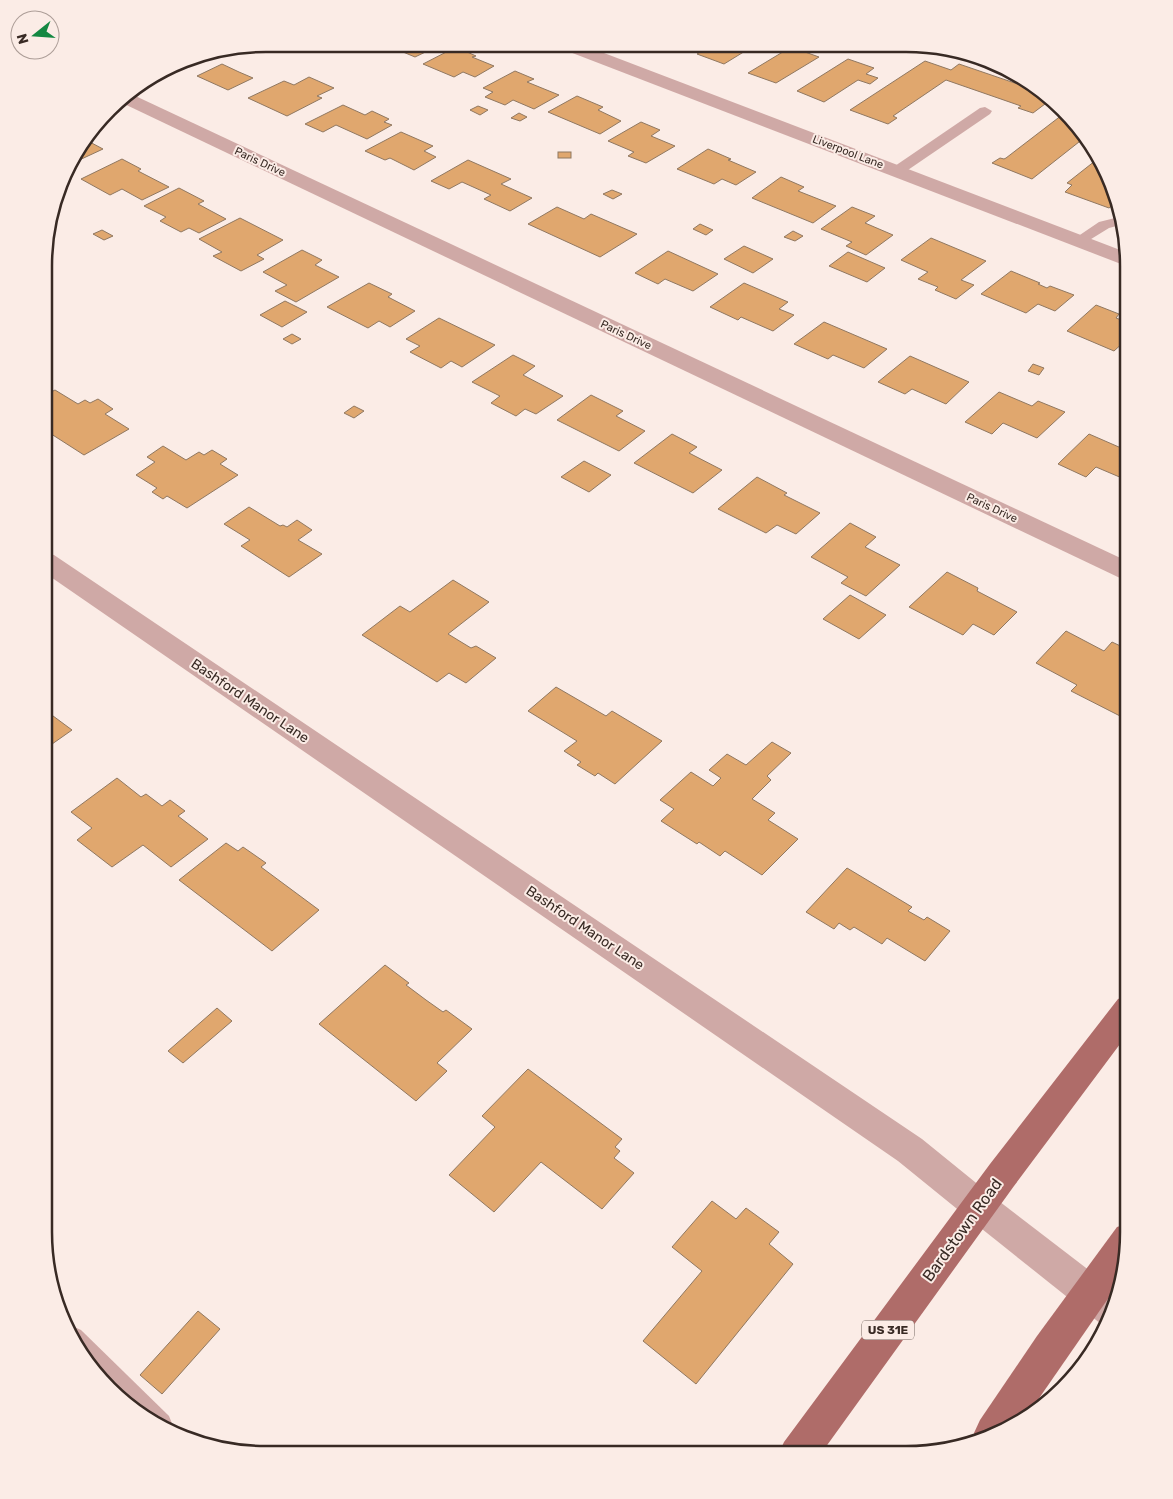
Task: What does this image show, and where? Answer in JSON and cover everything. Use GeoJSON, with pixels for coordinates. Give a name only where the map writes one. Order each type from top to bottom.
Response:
{"type":"FeatureCollection","features":[{"type":"Feature","properties":{"kind":"main road","name":"Bardstown Road"},"geometry":{"type":"LineString","coordinates":[[804,1446],[1120,1020]]}},
{"type":"Feature","properties":{"kind":"main road"},"geometry":{"type":"LineString","coordinates":[[1000,1424],[1101,1303],[1119,1263]]}},
{"type":"Feature","properties":{"kind":"street","name":"Liverpool Lane"},"geometry":{"type":"LineString","coordinates":[[586,52],[1120,257]]}},
{"type":"Feature","properties":{"kind":"street","name":"Paris Drive"},"geometry":{"type":"LineString","coordinates":[[131,101],[1120,568]]}},
{"type":"Feature","properties":{"kind":"street","name":"Bashford Manor Lane"},"geometry":{"type":"LineString","coordinates":[[52,566],[910,1150],[1101,1303]]}},
{"type":"Feature","properties":{"kind":"lane"},"geometry":{"type":"LineString","coordinates":[[897,171],[985,111]]}},
{"type":"Feature","properties":{"kind":"lane"},"geometry":{"type":"LineString","coordinates":[[1078,241],[1104,225],[1116,222]]}},
{"type":"Feature","properties":{"kind":"lane"},"geometry":{"type":"LineString","coordinates":[[104,1372],[129,1396]]}},
{"type":"Feature","properties":{"kind":"building"},"geometry":{"type":"Polygon","coordinates":[[[403,52],[425,52],[415,57],[403,52]]]}},
{"type":"Feature","properties":{"kind":"building"},"geometry":{"type":"Polygon","coordinates":[[[446,52],[467,52],[476,56],[472,57],[494,66],[475,77],[463,72],[454,77],[423,64],[446,52]]]}},
{"type":"Feature","properties":{"kind":"building"},"geometry":{"type":"Polygon","coordinates":[[[701,52],[744,52],[724,64],[697,54],[701,52]]]}},
{"type":"Feature","properties":{"kind":"building"},"geometry":{"type":"Polygon","coordinates":[[[783,52],[805,52],[819,57],[776,83],[748,73],[783,52]]]}},
{"type":"Feature","properties":{"kind":"building"},"geometry":{"type":"Polygon","coordinates":[[[848,59],[874,68],[866,74],[878,78],[870,84],[858,80],[824,102],[797,91],[848,59]]]}},
{"type":"Feature","properties":{"kind":"building"},"geometry":{"type":"Polygon","coordinates":[[[925,61],[951,70],[959,64],[1021,85],[1045,104],[1033,113],[1018,108],[1021,106],[946,80],[893,116],[897,118],[888,124],[850,110],[925,61]]]}},
{"type":"Feature","properties":{"kind":"building"},"geometry":{"type":"Polygon","coordinates":[[[222,64],[253,78],[228,90],[197,76],[222,64]]]}},
{"type":"Feature","properties":{"kind":"building"},"geometry":{"type":"Polygon","coordinates":[[[515,71],[534,79],[527,82],[559,95],[534,109],[513,100],[505,105],[485,97],[493,92],[483,88],[515,71]]]}},
{"type":"Feature","properties":{"kind":"building"},"geometry":{"type":"Polygon","coordinates":[[[309,77],[334,88],[317,96],[322,98],[287,116],[248,98],[284,81],[294,85],[309,77]]]}},
{"type":"Feature","properties":{"kind":"building"},"geometry":{"type":"Polygon","coordinates":[[[577,96],[603,107],[598,110],[621,121],[600,134],[548,112],[577,96]]]}},
{"type":"Feature","properties":{"kind":"building"},"geometry":{"type":"Polygon","coordinates":[[[343,105],[365,115],[372,111],[389,119],[384,122],[392,125],[367,139],[336,125],[323,132],[305,124],[343,105]]]}},
{"type":"Feature","properties":{"kind":"building"},"geometry":{"type":"Polygon","coordinates":[[[478,106],[488,110],[480,115],[470,110],[478,106]]]}},
{"type":"Feature","properties":{"kind":"building"},"geometry":{"type":"Polygon","coordinates":[[[519,113],[527,117],[520,121],[511,118],[519,113]]]}},
{"type":"Feature","properties":{"kind":"building"},"geometry":{"type":"Polygon","coordinates":[[[1060,117],[1080,141],[1032,179],[992,163],[1000,158],[1006,158],[1060,117]]]}},
{"type":"Feature","properties":{"kind":"building"},"geometry":{"type":"Polygon","coordinates":[[[641,122],[660,130],[651,136],[675,146],[646,163],[628,156],[634,152],[608,141],[641,122]]]}},
{"type":"Feature","properties":{"kind":"building"},"geometry":{"type":"Polygon","coordinates":[[[401,132],[433,146],[424,151],[436,157],[414,170],[390,158],[385,160],[365,151],[401,132]]]}},
{"type":"Feature","properties":{"kind":"building"},"geometry":{"type":"Polygon","coordinates":[[[91,143],[103,149],[81,159],[91,143]]]}},
{"type":"Feature","properties":{"kind":"building"},"geometry":{"type":"Polygon","coordinates":[[[708,149],[756,172],[736,185],[722,179],[714,184],[677,169],[708,149]]]}},
{"type":"Feature","properties":{"kind":"building"},"geometry":{"type":"Polygon","coordinates":[[[558,152],[571,152],[571,158],[558,158],[558,152]]]}},
{"type":"Feature","properties":{"kind":"building"},"geometry":{"type":"Polygon","coordinates":[[[122,159],[141,169],[138,171],[169,187],[142,200],[122,189],[110,195],[81,179],[122,159]]]}},
{"type":"Feature","properties":{"kind":"building"},"geometry":{"type":"Polygon","coordinates":[[[468,160],[511,179],[501,184],[532,198],[510,211],[484,199],[491,195],[462,182],[449,189],[431,181],[468,160]]]}},
{"type":"Feature","properties":{"kind":"building"},"geometry":{"type":"Polygon","coordinates":[[[1093,162],[1112,206],[1109,208],[1065,192],[1072,185],[1067,183],[1093,162]]]}},
{"type":"Feature","properties":{"kind":"building"},"geometry":{"type":"Polygon","coordinates":[[[781,177],[804,187],[798,191],[836,206],[813,223],[752,198],[781,177]]]}},
{"type":"Feature","properties":{"kind":"building"},"geometry":{"type":"Polygon","coordinates":[[[179,188],[204,201],[198,204],[226,219],[199,233],[189,228],[181,232],[160,221],[166,217],[144,206],[179,188]]]}},
{"type":"Feature","properties":{"kind":"building"},"geometry":{"type":"Polygon","coordinates":[[[612,190],[622,194],[613,199],[603,194],[612,190]]]}},
{"type":"Feature","properties":{"kind":"building"},"geometry":{"type":"Polygon","coordinates":[[[557,207],[584,219],[591,214],[637,234],[600,257],[528,224],[557,207]]]}},
{"type":"Feature","properties":{"kind":"building"},"geometry":{"type":"Polygon","coordinates":[[[852,207],[875,216],[865,223],[893,235],[866,255],[846,246],[852,242],[821,229],[852,207]]]}},
{"type":"Feature","properties":{"kind":"building"},"geometry":{"type":"Polygon","coordinates":[[[240,218],[283,240],[257,255],[264,259],[241,271],[213,256],[222,252],[199,239],[240,218]]]}},
{"type":"Feature","properties":{"kind":"building"},"geometry":{"type":"Polygon","coordinates":[[[700,224],[713,230],[706,235],[693,229],[700,224]]]}},
{"type":"Feature","properties":{"kind":"building"},"geometry":{"type":"Polygon","coordinates":[[[102,230],[113,236],[104,240],[93,234],[102,230]]]}},
{"type":"Feature","properties":{"kind":"building"},"geometry":{"type":"Polygon","coordinates":[[[793,231],[803,236],[795,241],[784,237],[793,231]]]}},
{"type":"Feature","properties":{"kind":"building"},"geometry":{"type":"Polygon","coordinates":[[[931,238],[986,261],[961,280],[974,285],[956,299],[935,290],[938,287],[918,279],[928,272],[901,260],[931,238]]]}},
{"type":"Feature","properties":{"kind":"building"},"geometry":{"type":"Polygon","coordinates":[[[744,246],[773,259],[753,273],[724,259],[744,246]]]}},
{"type":"Feature","properties":{"kind":"building"},"geometry":{"type":"Polygon","coordinates":[[[302,250],[322,260],[315,265],[339,277],[296,302],[275,291],[287,285],[263,272],[302,250]]]}},
{"type":"Feature","properties":{"kind":"building"},"geometry":{"type":"Polygon","coordinates":[[[668,251],[718,274],[693,291],[665,279],[658,284],[635,273],[668,251]]]}},
{"type":"Feature","properties":{"kind":"building"},"geometry":{"type":"Polygon","coordinates":[[[848,252],[885,268],[867,282],[829,266],[848,252]]]}},
{"type":"Feature","properties":{"kind":"building"},"geometry":{"type":"Polygon","coordinates":[[[1011,271],[1040,283],[1038,284],[1047,288],[1050,286],[1074,295],[1055,311],[1038,304],[1026,313],[981,294],[1011,271]]]}},
{"type":"Feature","properties":{"kind":"building"},"geometry":{"type":"Polygon","coordinates":[[[369,283],[392,294],[388,297],[415,311],[390,327],[379,321],[368,328],[327,307],[369,283]]]}},
{"type":"Feature","properties":{"kind":"building"},"geometry":{"type":"Polygon","coordinates":[[[744,283],[788,302],[779,309],[794,315],[773,331],[741,317],[738,320],[710,307],[744,283]]]}},
{"type":"Feature","properties":{"kind":"building"},"geometry":{"type":"Polygon","coordinates":[[[285,301],[307,312],[282,327],[260,315],[285,301]]]}},
{"type":"Feature","properties":{"kind":"building"},"geometry":{"type":"Polygon","coordinates":[[[1096,305],[1119,314],[1116,318],[1120,320],[1120,346],[1114,351],[1067,331],[1096,305]]]}},
{"type":"Feature","properties":{"kind":"building"},"geometry":{"type":"Polygon","coordinates":[[[439,318],[495,345],[462,367],[451,361],[441,368],[410,352],[420,346],[406,339],[439,318]]]}},
{"type":"Feature","properties":{"kind":"building"},"geometry":{"type":"Polygon","coordinates":[[[824,322],[887,349],[864,368],[833,355],[828,359],[794,344],[824,322]]]}},
{"type":"Feature","properties":{"kind":"building"},"geometry":{"type":"Polygon","coordinates":[[[292,334],[301,339],[292,344],[283,339],[292,334]]]}},
{"type":"Feature","properties":{"kind":"building"},"geometry":{"type":"Polygon","coordinates":[[[513,355],[535,366],[523,375],[563,396],[536,414],[525,409],[516,416],[491,403],[500,396],[472,382],[513,355]]]}},
{"type":"Feature","properties":{"kind":"building"},"geometry":{"type":"Polygon","coordinates":[[[910,356],[969,382],[946,404],[912,389],[905,394],[878,382],[910,356]]]}},
{"type":"Feature","properties":{"kind":"building"},"geometry":{"type":"Polygon","coordinates":[[[1033,364],[1044,368],[1039,375],[1028,371],[1033,364]]]}},
{"type":"Feature","properties":{"kind":"building"},"geometry":{"type":"Polygon","coordinates":[[[55,390],[78,404],[85,400],[90,403],[98,399],[113,409],[105,414],[129,429],[84,455],[52,434],[52,392],[55,390]]]}},
{"type":"Feature","properties":{"kind":"building"},"geometry":{"type":"Polygon","coordinates":[[[999,392],[1032,406],[1038,401],[1065,412],[1037,438],[1003,423],[992,434],[965,422],[999,392]]]}},
{"type":"Feature","properties":{"kind":"building"},"geometry":{"type":"Polygon","coordinates":[[[591,395],[623,411],[616,416],[645,431],[619,451],[557,420],[591,395]]]}},
{"type":"Feature","properties":{"kind":"building"},"geometry":{"type":"Polygon","coordinates":[[[354,406],[364,411],[354,418],[344,413],[354,406]]]}},
{"type":"Feature","properties":{"kind":"building"},"geometry":{"type":"Polygon","coordinates":[[[672,434],[697,447],[689,453],[722,470],[693,493],[634,463],[672,434]]]}},
{"type":"Feature","properties":{"kind":"building"},"geometry":{"type":"Polygon","coordinates":[[[1089,434],[1120,448],[1120,477],[1096,467],[1086,477],[1058,464],[1089,434]]]}},
{"type":"Feature","properties":{"kind":"building"},"geometry":{"type":"Polygon","coordinates":[[[163,446],[186,460],[199,452],[204,455],[212,450],[227,459],[220,464],[238,475],[187,508],[167,496],[163,499],[152,492],[157,488],[136,475],[155,462],[147,457],[163,446]]]}},
{"type":"Feature","properties":{"kind":"building"},"geometry":{"type":"Polygon","coordinates":[[[584,461],[611,475],[589,492],[561,477],[584,461]]]}},
{"type":"Feature","properties":{"kind":"building"},"geometry":{"type":"Polygon","coordinates":[[[757,477],[787,493],[784,495],[820,513],[796,534],[777,525],[766,533],[718,509],[757,477]]]}},
{"type":"Feature","properties":{"kind":"building"},"geometry":{"type":"Polygon","coordinates":[[[249,507],[280,526],[287,527],[297,520],[312,530],[298,540],[322,554],[289,577],[241,546],[250,540],[224,524],[249,507]]]}},
{"type":"Feature","properties":{"kind":"building"},"geometry":{"type":"Polygon","coordinates":[[[850,523],[876,537],[865,547],[900,565],[866,596],[841,583],[848,577],[811,557],[850,523]]]}},
{"type":"Feature","properties":{"kind":"building"},"geometry":{"type":"Polygon","coordinates":[[[947,572],[978,588],[977,591],[1017,612],[994,635],[973,624],[963,635],[909,607],[947,572]]]}},
{"type":"Feature","properties":{"kind":"building"},"geometry":{"type":"Polygon","coordinates":[[[453,580],[489,602],[448,634],[471,648],[476,646],[496,658],[466,683],[449,673],[437,682],[362,635],[400,606],[410,612],[453,580]]]}},
{"type":"Feature","properties":{"kind":"building"},"geometry":{"type":"Polygon","coordinates":[[[850,595],[886,615],[859,639],[823,619],[850,595]]]}},
{"type":"Feature","properties":{"kind":"building"},"geometry":{"type":"Polygon","coordinates":[[[1066,631],[1104,651],[1112,642],[1120,646],[1120,716],[1071,691],[1077,685],[1036,663],[1066,631]]]}},
{"type":"Feature","properties":{"kind":"building"},"geometry":{"type":"Polygon","coordinates":[[[556,687],[606,716],[612,711],[662,741],[615,784],[598,773],[595,776],[577,765],[581,762],[564,751],[577,741],[528,711],[556,687]]]}},
{"type":"Feature","properties":{"kind":"building"},"geometry":{"type":"Polygon","coordinates":[[[52,715],[72,730],[52,744],[52,715]]]}},
{"type":"Feature","properties":{"kind":"building"},"geometry":{"type":"Polygon","coordinates":[[[772,742],[791,753],[767,776],[771,780],[752,799],[775,813],[768,820],[798,839],[762,875],[725,851],[720,856],[661,821],[674,809],[660,800],[691,772],[713,786],[721,778],[709,770],[727,754],[746,765],[772,742]]]}},
{"type":"Feature","properties":{"kind":"building"},"geometry":{"type":"Polygon","coordinates":[[[117,778],[141,797],[146,794],[162,806],[170,800],[185,811],[178,816],[208,839],[171,867],[143,845],[112,867],[77,840],[92,828],[71,812],[117,778]]]}},
{"type":"Feature","properties":{"kind":"building"},"geometry":{"type":"Polygon","coordinates":[[[226,843],[238,851],[243,847],[266,863],[261,867],[319,910],[272,951],[179,880],[226,843]]]}},
{"type":"Feature","properties":{"kind":"building"},"geometry":{"type":"Polygon","coordinates":[[[847,868],[912,907],[908,911],[924,920],[927,917],[950,931],[925,961],[887,938],[882,944],[854,927],[850,930],[839,923],[834,929],[806,912],[847,868]]]}},
{"type":"Feature","properties":{"kind":"building"},"geometry":{"type":"Polygon","coordinates":[[[385,965],[409,983],[406,985],[426,1000],[443,1012],[446,1010],[472,1029],[437,1063],[447,1071],[416,1101],[319,1024],[385,965]]]}},
{"type":"Feature","properties":{"kind":"building"},"geometry":{"type":"Polygon","coordinates":[[[217,1008],[232,1021],[183,1063],[168,1051],[217,1008]]]}},
{"type":"Feature","properties":{"kind":"building"},"geometry":{"type":"Polygon","coordinates":[[[528,1069],[622,1139],[615,1147],[620,1151],[614,1158],[634,1173],[602,1209],[541,1162],[494,1212],[449,1175],[495,1127],[482,1116],[528,1069]]]}},
{"type":"Feature","properties":{"kind":"building"},"geometry":{"type":"Polygon","coordinates":[[[712,1201],[736,1219],[746,1208],[779,1232],[769,1244],[793,1264],[696,1384],[643,1341],[702,1271],[672,1247],[712,1201]]]}},
{"type":"Feature","properties":{"kind":"building"},"geometry":{"type":"Polygon","coordinates":[[[198,1311],[220,1329],[162,1394],[140,1375],[198,1311]]]}}]}
